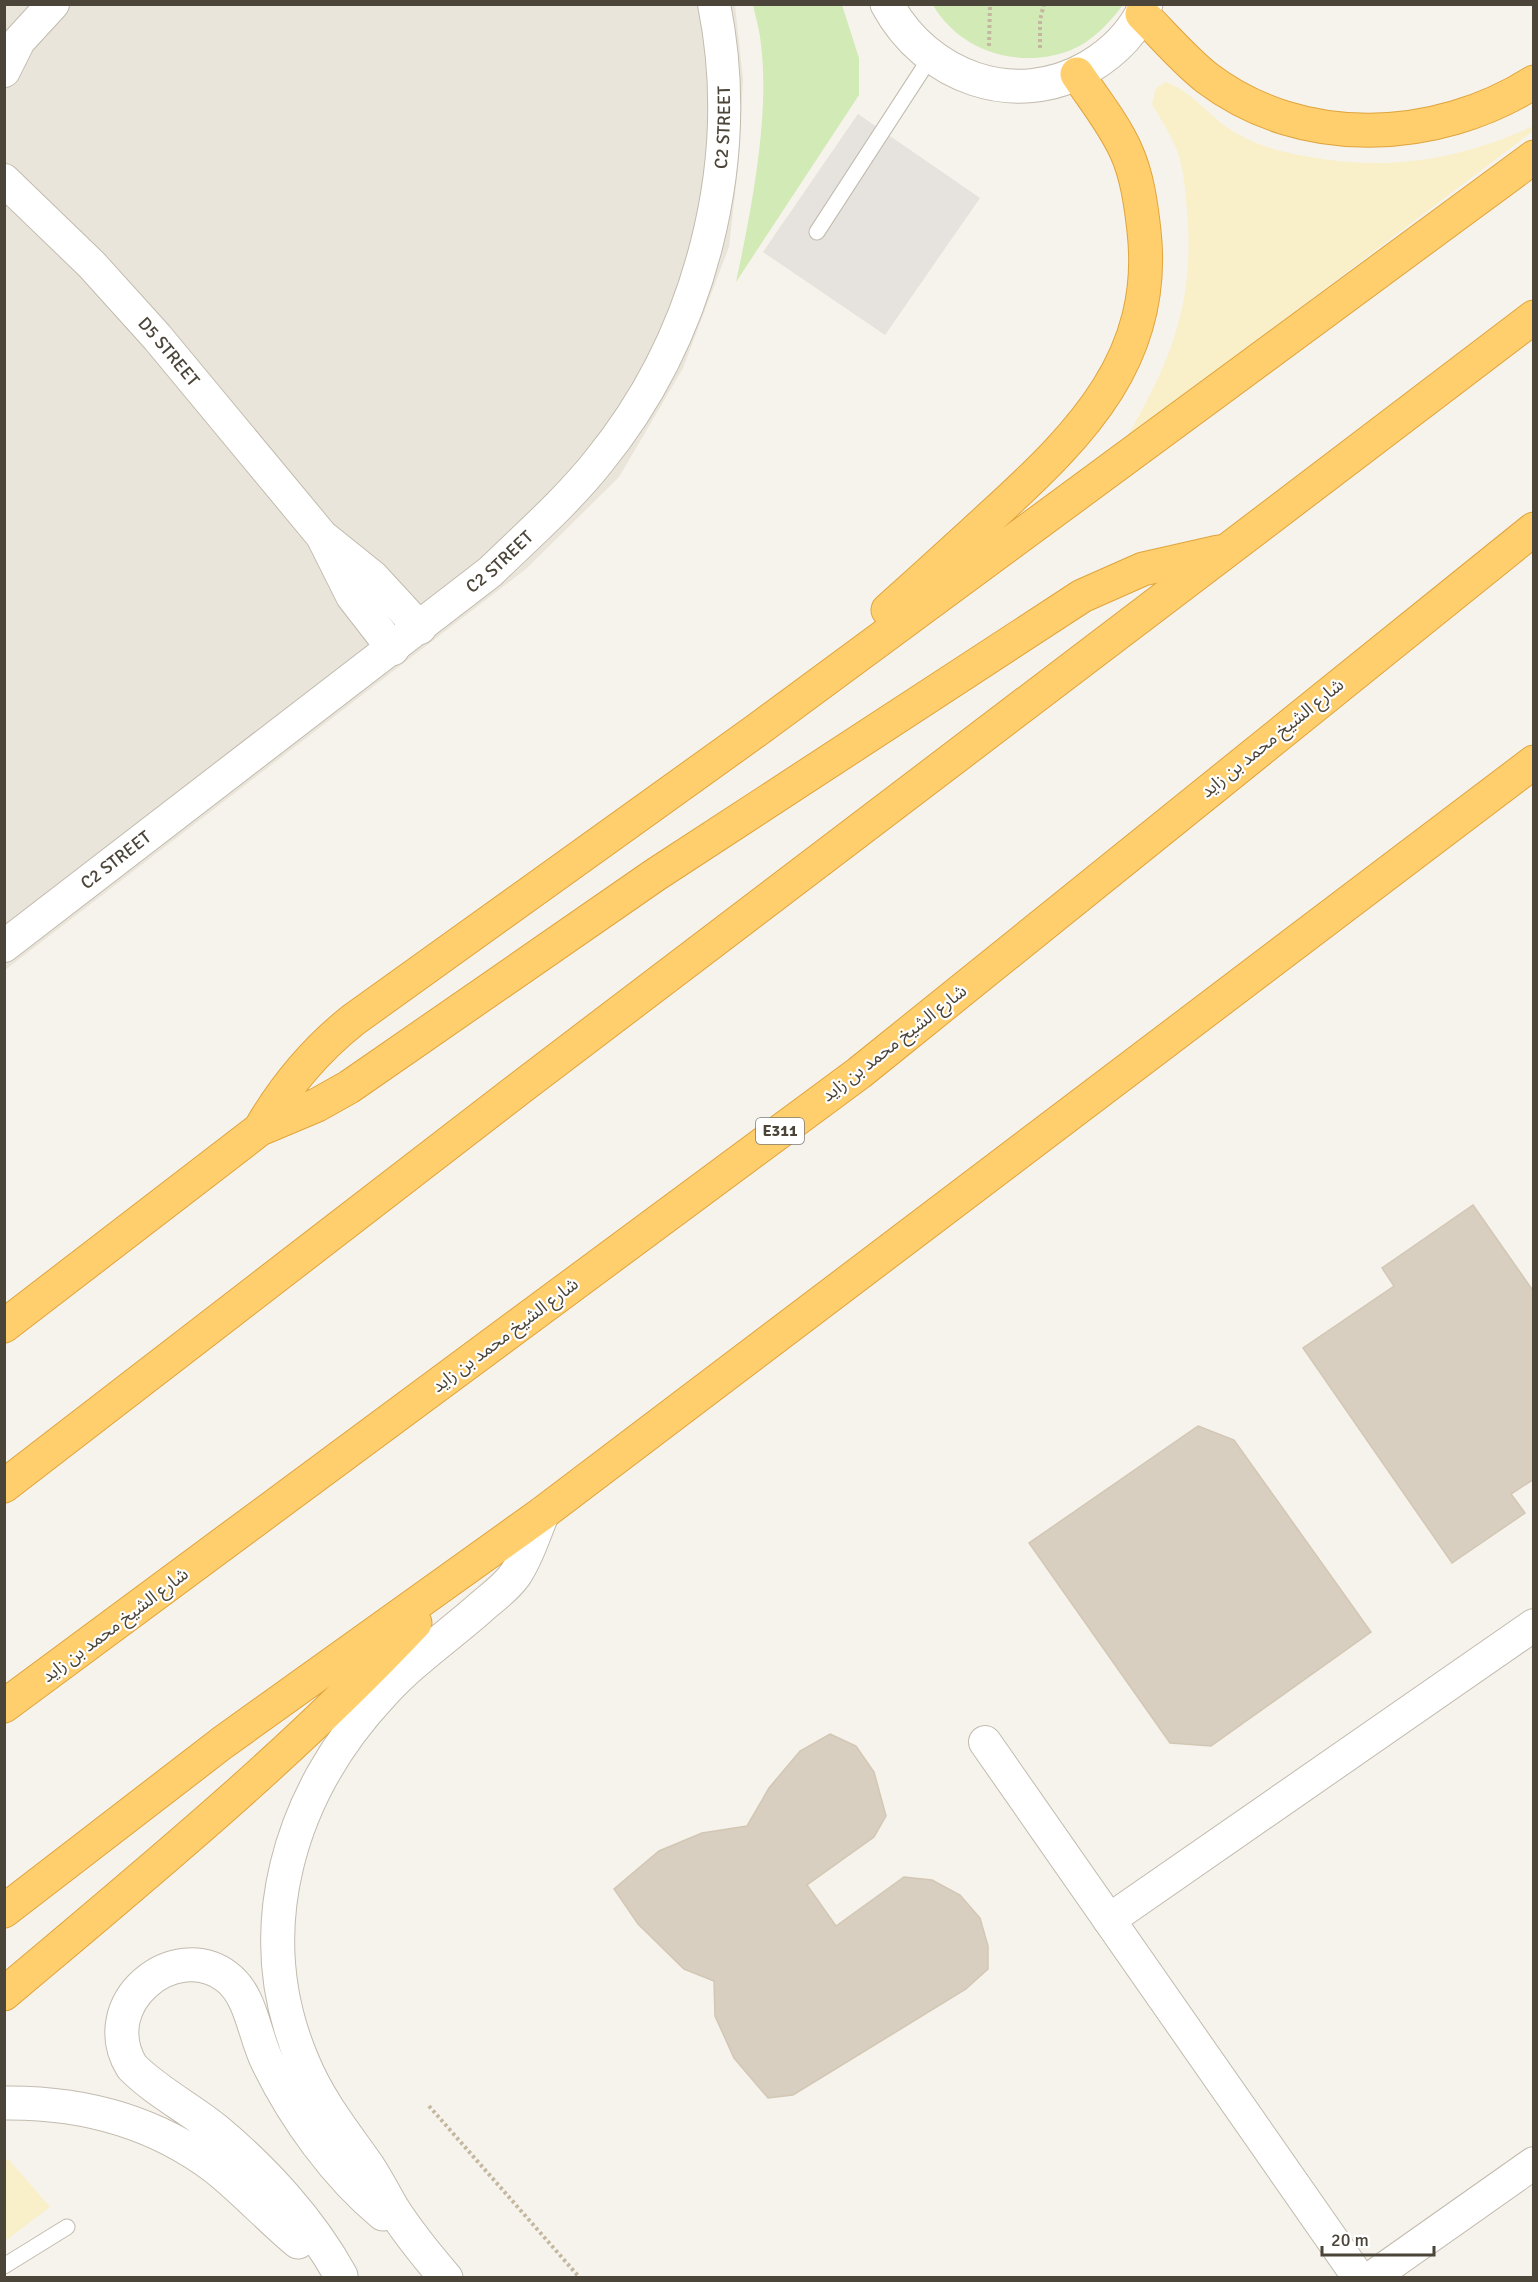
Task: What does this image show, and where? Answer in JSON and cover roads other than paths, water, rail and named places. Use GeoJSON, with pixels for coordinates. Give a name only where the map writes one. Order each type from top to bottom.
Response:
{"type":"FeatureCollection","features":[{"type":"Feature","properties":{"kind":"highway"},"geometry":{"type":"LineString","coordinates":[[1144,9],[1207,78],[1241,99],[1278,115],[1317,126],[1357,131],[1397,130],[1437,124],[1476,112],[1533,82]]}},
{"type":"Feature","properties":{"kind":"highway"},"geometry":{"type":"LineString","coordinates":[[757,730],[1071,441],[1103,399],[1127,354],[1142,303],[1146,252],[1140,200],[1126,151],[1077,74]]}},
{"type":"Feature","properties":{"kind":"highway"},"geometry":{"type":"LineString","coordinates":[[260,1129],[280,1094],[305,1063],[353,1020],[757,730],[1533,156]]}},
{"type":"Feature","properties":{"kind":"highway"},"geometry":{"type":"LineString","coordinates":[[4,1486],[520,1088],[1533,317]]}},
{"type":"Feature","properties":{"kind":"highway","name":"شارع الشيخ محمد بن زايد"},"geometry":{"type":"LineString","coordinates":[[4,1707],[859,1073],[1533,529]]}},
{"type":"Feature","properties":{"kind":"highway"},"geometry":{"type":"LineString","coordinates":[[4,1326],[260,1129],[308,1110],[349,1087],[655,875],[1082,596],[1143,569],[1229,549]]}},
{"type":"Feature","properties":{"kind":"highway"},"geometry":{"type":"LineString","coordinates":[[4,1911],[222,1743],[543,1513],[1533,762]]}},
{"type":"Feature","properties":{"kind":"highway"},"geometry":{"type":"LineString","coordinates":[[4,1994],[132,1886],[309,1727],[413,1625],[462,1570]]}},
{"type":"Feature","properties":{"kind":"street"},"geometry":{"type":"LineString","coordinates":[[4,71],[12,45],[53,4]]}},
{"type":"Feature","properties":{"kind":"street","name":"C2 STREET"},"geometry":{"type":"LineString","coordinates":[[4,946],[393,649],[490,572],[548,517],[599,461],[642,399],[678,332],[703,261],[719,187],[724,111],[720,36],[714,4]]}},
{"type":"Feature","properties":{"kind":"street"},"geometry":{"type":"LineString","coordinates":[[887,4],[906,35],[930,58],[957,74],[987,84],[1013,87],[1040,85],[1077,74],[1103,58],[1125,39],[1144,9]]}},
{"type":"Feature","properties":{"kind":"street","name":"D5 STREET"},"geometry":{"type":"LineString","coordinates":[[4,180],[92,265],[157,337],[322,536],[373,577],[420,628]]}},
{"type":"Feature","properties":{"kind":"street","name":"D5 STREET"},"geometry":{"type":"LineString","coordinates":[[322,536],[340,577],[393,649]]}},
{"type":"Feature","properties":{"kind":"street"},"geometry":{"type":"LineString","coordinates":[[446,2277],[408,2232],[368,2167],[330,2115],[303,2061],[290,2022],[281,1982],[278,1941],[281,1892],[297,1823],[332,1754],[385,1690],[506,1586],[525,1557],[543,1513]]}},
{"type":"Feature","properties":{"kind":"street"},"geometry":{"type":"LineString","coordinates":[[1109,1920],[1533,1625]]}},
{"type":"Feature","properties":{"kind":"street"},"geometry":{"type":"LineString","coordinates":[[985,1742],[1359,2277]]}},
{"type":"Feature","properties":{"kind":"street"},"geometry":{"type":"LineString","coordinates":[[342,2277],[319,2238],[253,2165],[217,2131],[132,2067],[124,2054],[120,2024],[133,1994],[145,1983],[167,1971],[192,1966],[210,1969],[226,1976],[239,1988],[267,2061],[306,2128],[363,2196],[408,2232]]}},
{"type":"Feature","properties":{"kind":"street"},"geometry":{"type":"LineString","coordinates":[[4,2103],[41,2103],[79,2107],[116,2116],[186,2147],[218,2169],[281,2229],[342,2277]]}},
{"type":"Feature","properties":{"kind":"street"},"geometry":{"type":"LineString","coordinates":[[1371,2277],[1533,2163]]}},
{"type":"Feature","properties":{"kind":"lane"},"geometry":{"type":"LineString","coordinates":[[817,232],[930,58]]}},
{"type":"Feature","properties":{"kind":"lane"},"geometry":{"type":"LineString","coordinates":[[4,2266],[67,2227]]}}]}
